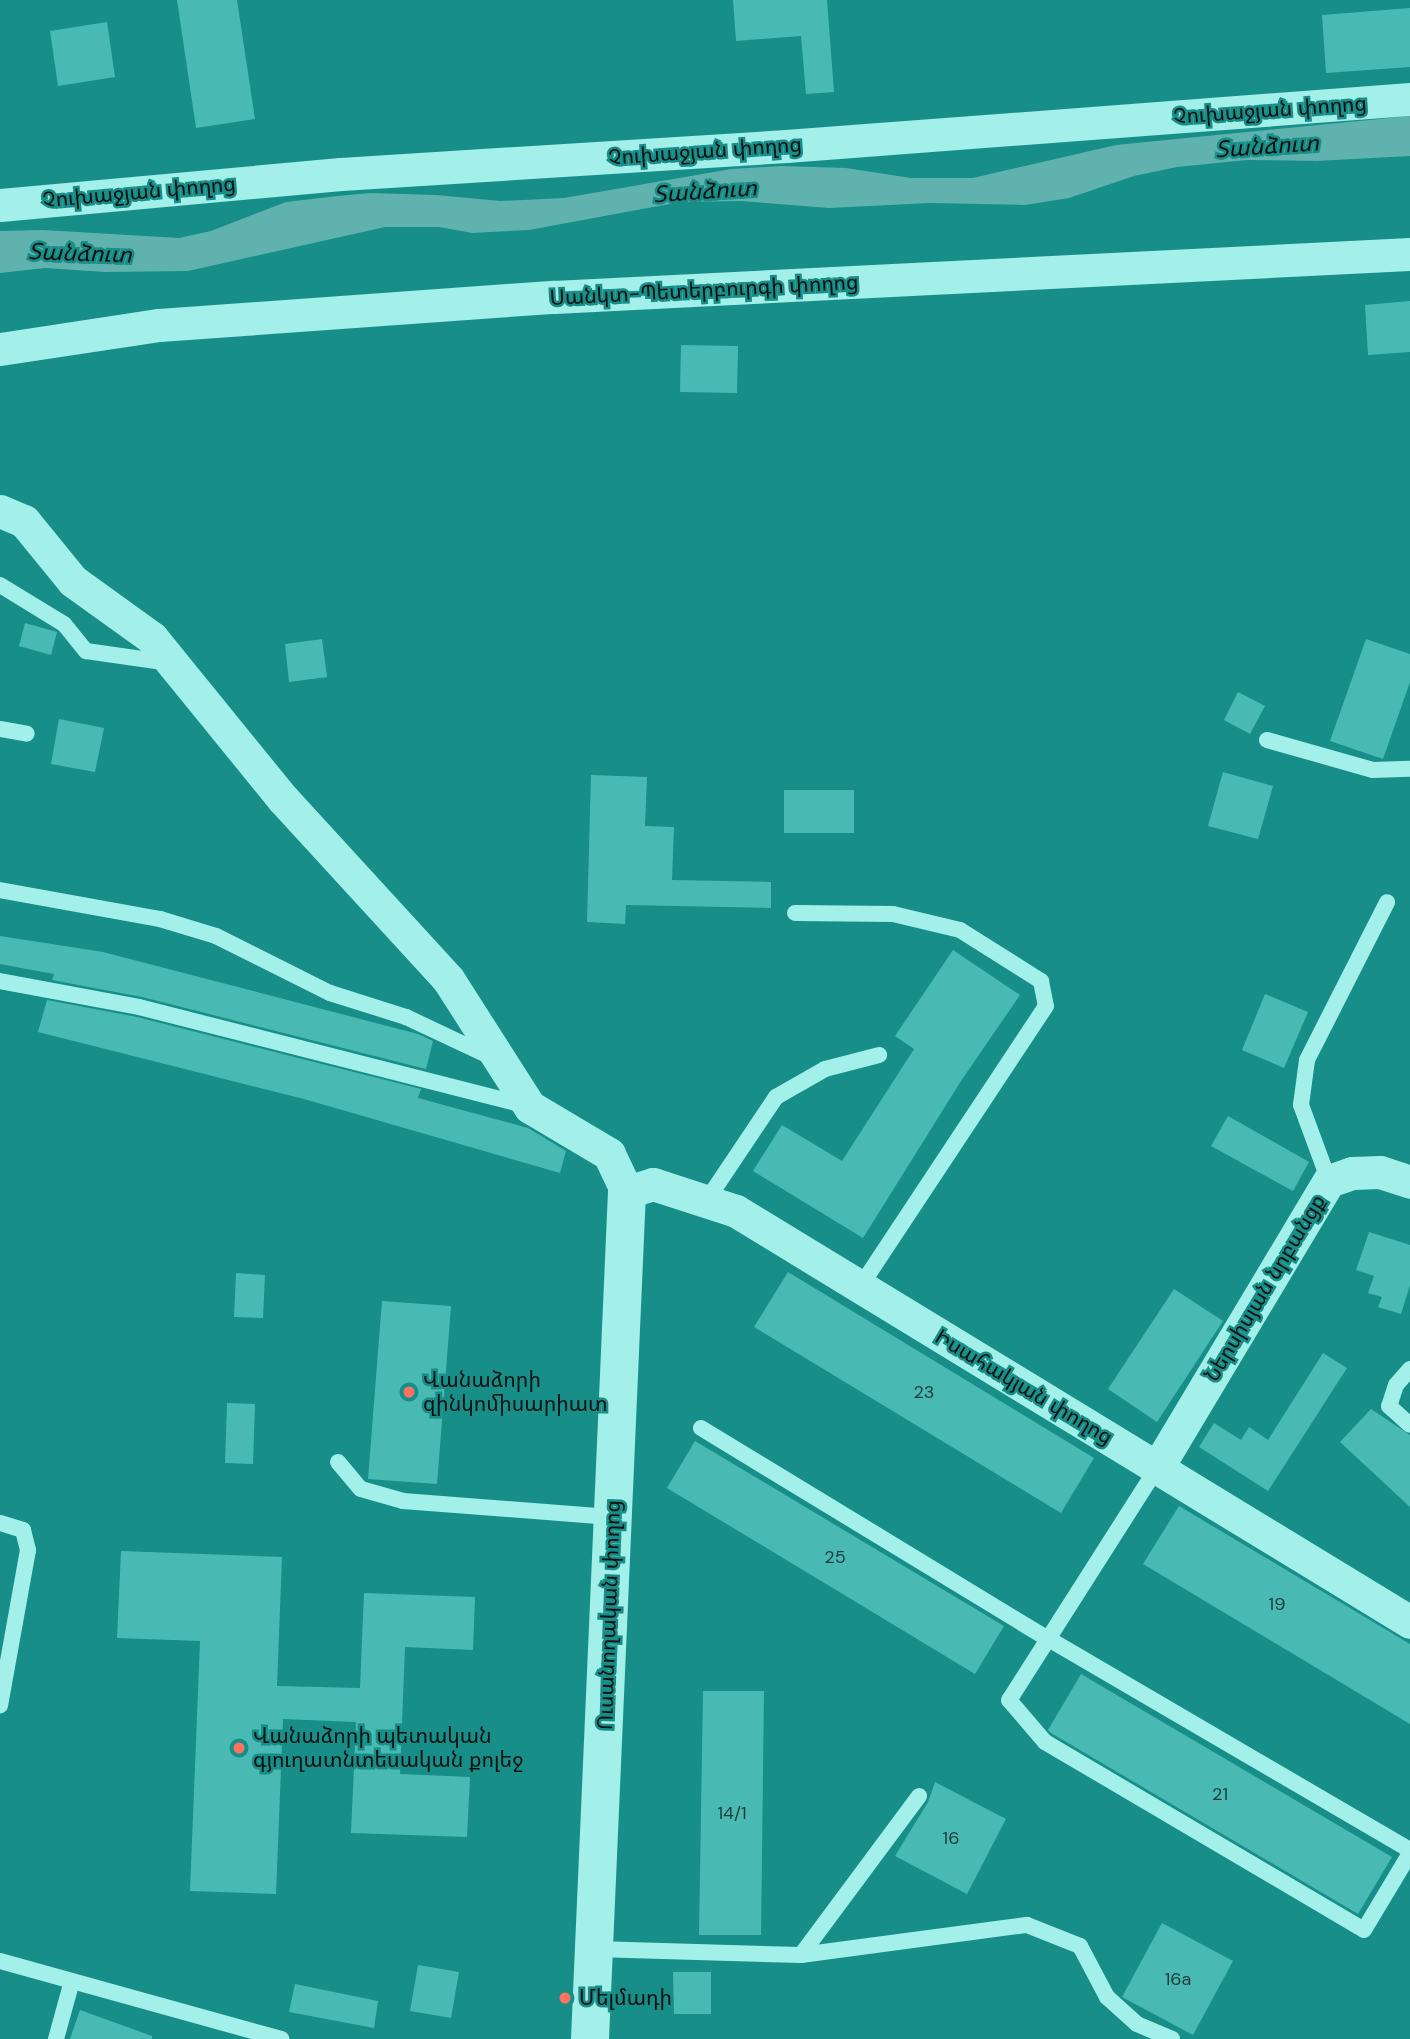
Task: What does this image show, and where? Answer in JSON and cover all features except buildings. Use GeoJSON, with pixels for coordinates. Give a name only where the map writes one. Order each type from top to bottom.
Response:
{"type":"FeatureCollection","features":[{"type":"Feature","properties":{"kind":"street","name":"Չուխաջյան փողոց"},"geometry":{"type":"LineString","coordinates":[[0,205],[341,174],[786,146],[1410,99]]}},
{"type":"Feature","properties":{"kind":"street","name":"Սանկտ-Պետերբուրգի փողոց"},"geometry":{"type":"LineString","coordinates":[[0,348],[159,325],[554,297],[1410,254]]}},
{"type":"Feature","properties":{"kind":"street"},"geometry":{"type":"LineString","coordinates":[[0,511],[24,522],[72,581],[152,638],[283,799],[448,979],[530,1107],[609,1154],[626,1192]]}},
{"type":"Feature","properties":{"kind":"street","name":"Ներսիսյան նրբանցք"},"geometry":{"type":"LineString","coordinates":[[1157,1468],[1329,1181],[1352,1173],[1380,1172],[1410,1182]]}},
{"type":"Feature","properties":{"kind":"street","name":"Իսահակյան փողոց"},"geometry":{"type":"LineString","coordinates":[[626,1192],[653,1184],[736,1211],[1410,1622]]}},
{"type":"Feature","properties":{"kind":"street","name":"Ուսանողական փողոց"},"geometry":{"type":"LineString","coordinates":[[590,2039],[626,1192]]}},
{"type":"Feature","properties":{"kind":"lane"},"geometry":{"type":"LineString","coordinates":[[0,584],[64,624],[86,651],[172,664]]}},
{"type":"Feature","properties":{"kind":"lane"},"geometry":{"type":"LineString","coordinates":[[0,729],[27,734]]}},
{"type":"Feature","properties":{"kind":"lane"},"geometry":{"type":"LineString","coordinates":[[1266,740],[1373,770],[1410,769]]}},
{"type":"Feature","properties":{"kind":"lane"},"geometry":{"type":"LineString","coordinates":[[0,890],[160,919],[216,936],[330,993],[406,1017],[501,1062]]}},
{"type":"Feature","properties":{"kind":"lane"},"geometry":{"type":"LineString","coordinates":[[1329,1181],[1301,1105],[1307,1060],[1387,902]]}},
{"type":"Feature","properties":{"kind":"lane"},"geometry":{"type":"LineString","coordinates":[[795,913],[894,914],[960,930],[1041,981],[1046,1006],[860,1287]]}},
{"type":"Feature","properties":{"kind":"lane"},"geometry":{"type":"LineString","coordinates":[[0,981],[139,1007],[530,1107]]}},
{"type":"Feature","properties":{"kind":"lane"},"geometry":{"type":"LineString","coordinates":[[707,1200],[776,1097],[825,1069],[879,1055]]}},
{"type":"Feature","properties":{"kind":"lane"},"geometry":{"type":"LineString","coordinates":[[1410,1369],[1396,1385],[1389,1406],[1410,1425]]}},
{"type":"Feature","properties":{"kind":"lane"},"geometry":{"type":"LineString","coordinates":[[701,1428],[1047,1638],[1410,1852],[1364,1930],[1045,1742],[1009,1700],[1047,1638],[1157,1468]]}},
{"type":"Feature","properties":{"kind":"lane"},"geometry":{"type":"LineString","coordinates":[[338,1462],[361,1489],[403,1500],[613,1517]]}},
{"type":"Feature","properties":{"kind":"lane"},"geometry":{"type":"LineString","coordinates":[[0,1523],[23,1530],[29,1550],[0,1705]]}},
{"type":"Feature","properties":{"kind":"lane"},"geometry":{"type":"LineString","coordinates":[[801,1955],[919,1796]]}},
{"type":"Feature","properties":{"kind":"lane"},"geometry":{"type":"LineString","coordinates":[[595,1949],[801,1955],[1027,1925],[1080,1946],[1107,1997],[1137,2024],[1172,2039]]}},
{"type":"Feature","properties":{"kind":"lane"},"geometry":{"type":"LineString","coordinates":[[0,1961],[281,2039]]}},
{"type":"Feature","properties":{"kind":"lane"},"geometry":{"type":"LineString","coordinates":[[56,2039],[72,1981]]}},
{"type":"Feature","properties":{"kind":"water","name":"Տանձուտ"},"geometry":{"type":"Polygon","coordinates":[[[1410,116],[1410,156],[1316,161],[1247,160],[1177,167],[1134,176],[1069,198],[1025,205],[930,203],[829,208],[741,201],[680,202],[529,230],[472,233],[439,227],[385,227],[188,271],[105,272],[45,268],[0,273],[0,231],[43,230],[179,238],[211,231],[286,202],[370,193],[500,201],[564,198],[731,169],[782,166],[846,168],[911,178],[973,178],[1116,145],[1410,116]]]}},
{"type":"Feature","properties":{"kind":"place","name":"Վանաձորի զինկոմիսարիատ"},"geometry":{"type":"Point","coordinates":[409,1392]}},
{"type":"Feature","properties":{"kind":"place","name":"Վանաձորի պետական գյուղատնտեսական քոլեջ"},"geometry":{"type":"Point","coordinates":[239,1748]}},
{"type":"Feature","properties":{"kind":"place","name":"Մելմադի"},"geometry":{"type":"Point","coordinates":[565,1998]}}]}
